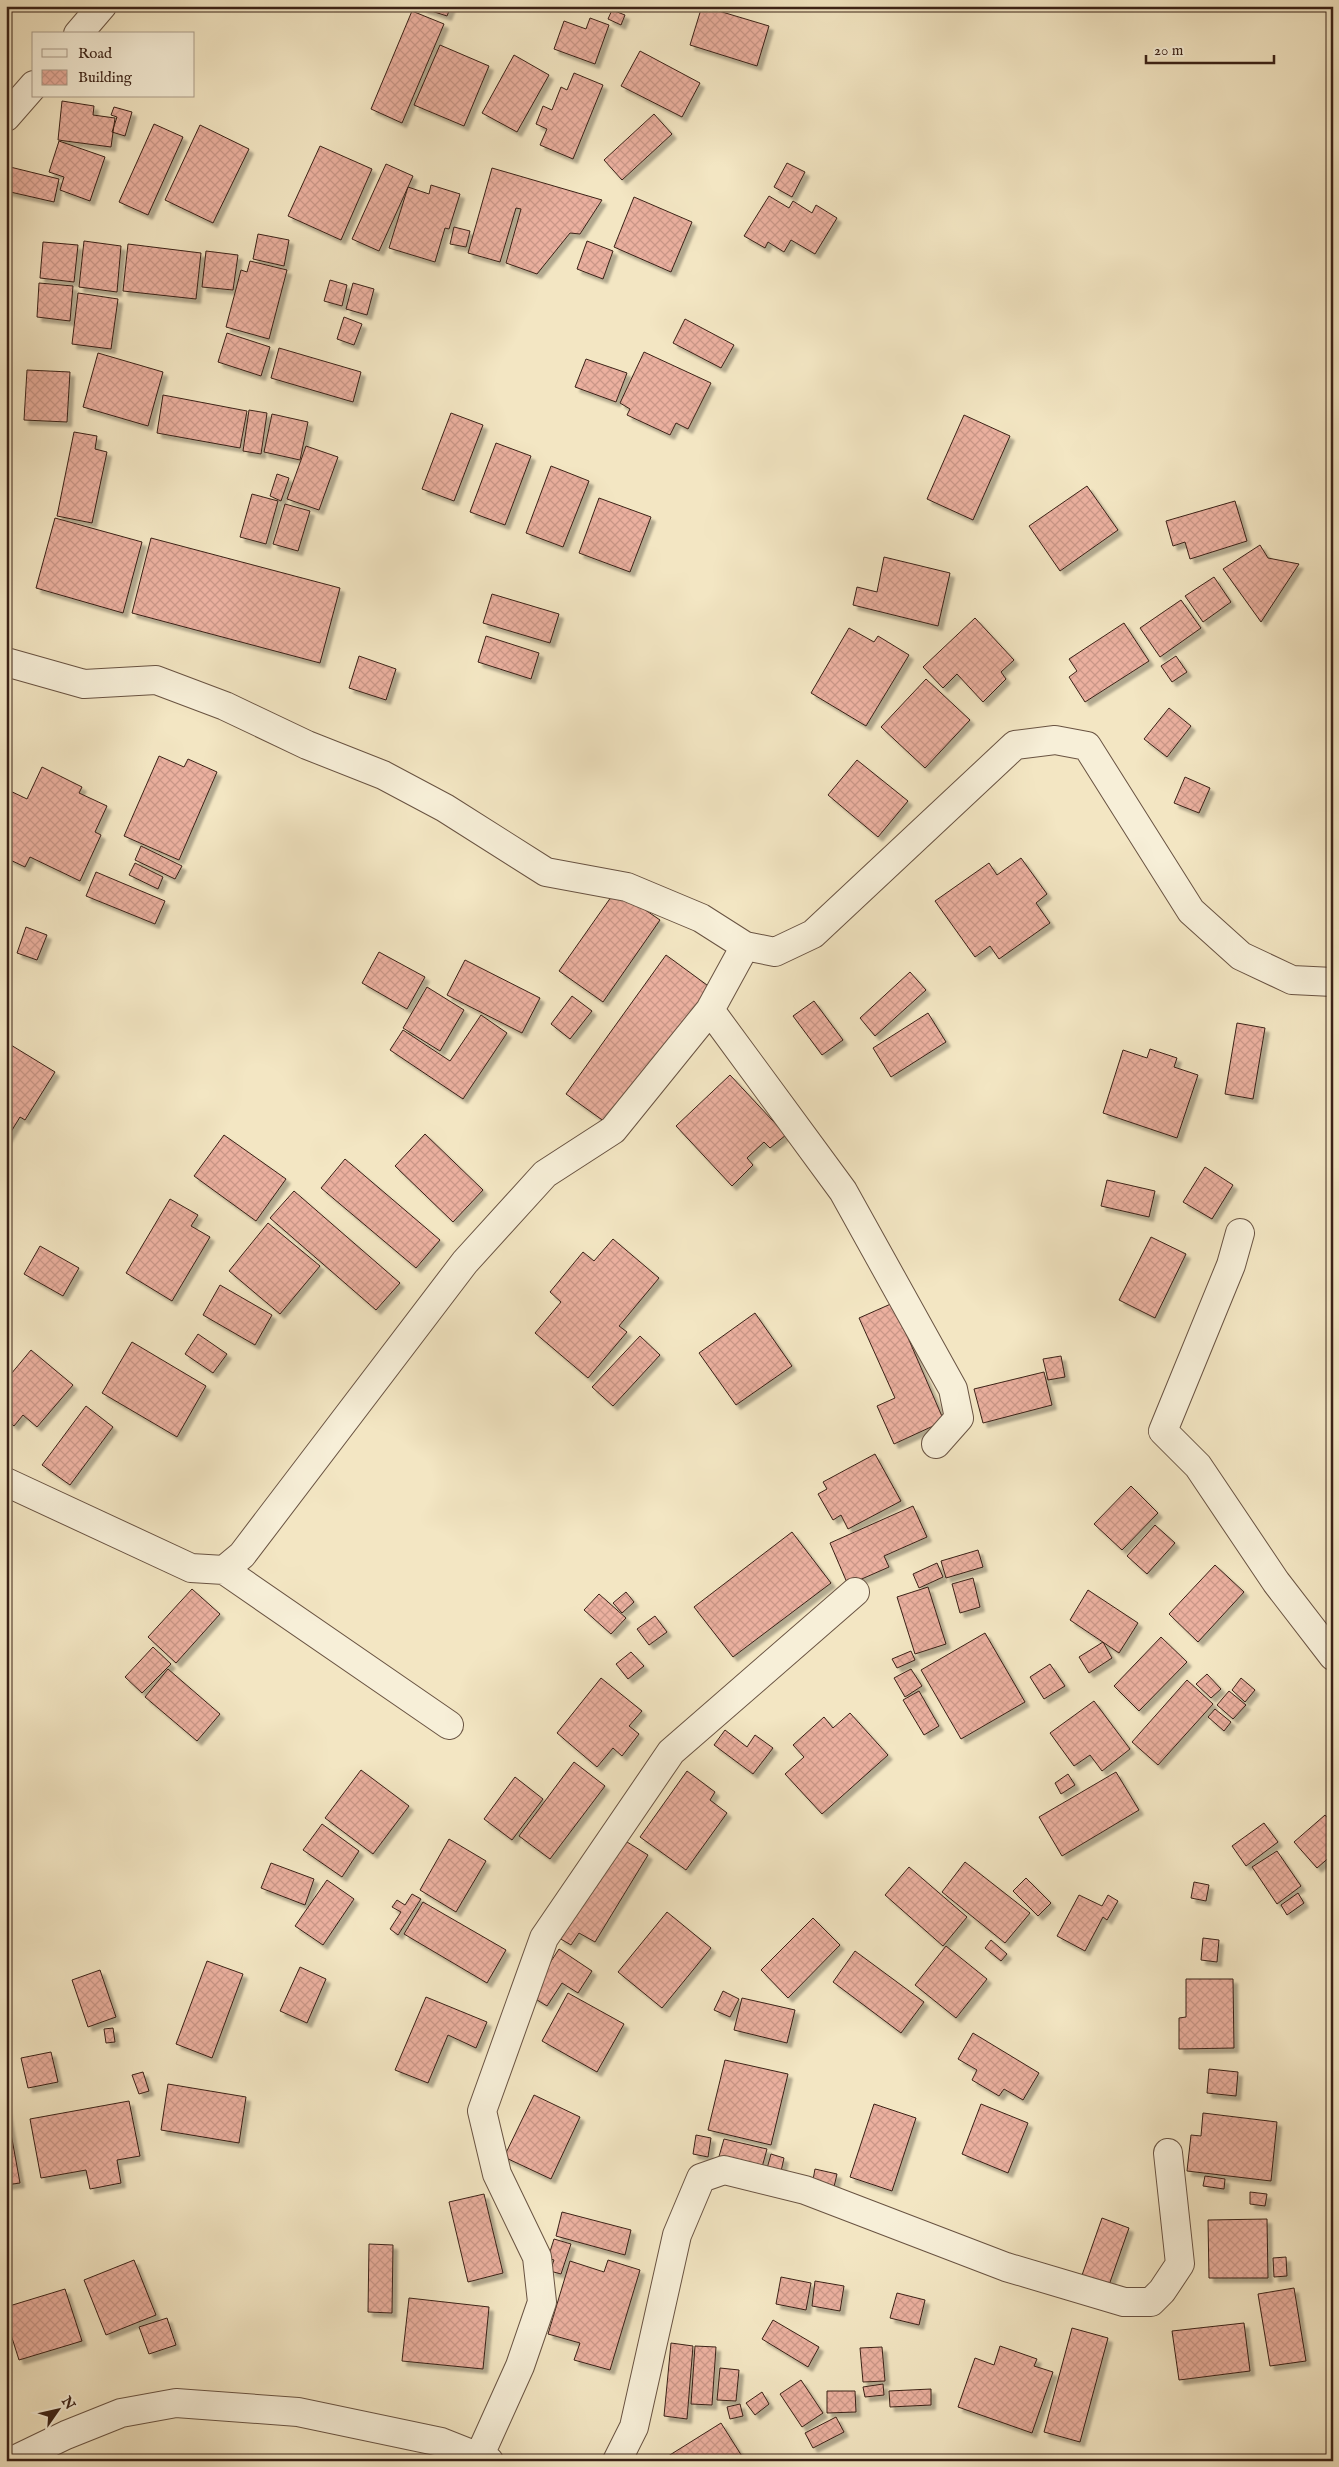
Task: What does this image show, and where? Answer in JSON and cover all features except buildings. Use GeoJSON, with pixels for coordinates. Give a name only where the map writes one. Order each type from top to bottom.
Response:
{"type":"FeatureCollection","features":[{"type":"Feature","properties":{"kind":"street"},"geometry":{"type":"LineString","coordinates":[[80,32],[102,6]]}},
{"type":"Feature","properties":{"kind":"street"},"geometry":{"type":"LineString","coordinates":[[6,117],[32,87]]}},
{"type":"Feature","properties":{"kind":"street"},"geometry":{"type":"LineString","coordinates":[[6,662],[84,684],[156,680],[226,706],[307,745],[383,775],[445,808],[546,872],[628,887],[701,918],[745,946],[775,952],[813,934],[1015,745],[1054,740],[1087,746],[1191,911],[1241,956],[1292,980],[1333,982]]}},
{"type":"Feature","properties":{"kind":"street"},"geometry":{"type":"LineString","coordinates":[[224,1570],[242,1555],[464,1262],[545,1174],[613,1130],[710,1010],[745,946]]}},
{"type":"Feature","properties":{"kind":"street"},"geometry":{"type":"LineString","coordinates":[[710,1010],[843,1191],[953,1389],[959,1418],[936,1444]]}},
{"type":"Feature","properties":{"kind":"street"},"geometry":{"type":"LineString","coordinates":[[1240,1233],[1231,1265],[1163,1431],[1198,1466],[1276,1582],[1333,1656]]}},
{"type":"Feature","properties":{"kind":"street"},"geometry":{"type":"LineString","coordinates":[[6,1482],[191,1568],[224,1570],[449,1725]]}},
{"type":"Feature","properties":{"kind":"street"},"geometry":{"type":"LineString","coordinates":[[12,2461],[66,2435],[121,2413],[176,2403],[298,2412],[441,2442],[484,2459],[520,2366],[542,2302],[537,2257],[497,2174],[482,2112],[544,1938],[670,1752],[855,1592]]}},
{"type":"Feature","properties":{"kind":"street"},"geometry":{"type":"LineString","coordinates":[[617,2461],[634,2427],[677,2235],[701,2178],[724,2170],[805,2190],[1006,2267],[1124,2302],[1151,2302],[1162,2291],[1180,2264],[1168,2153]]}}]}
